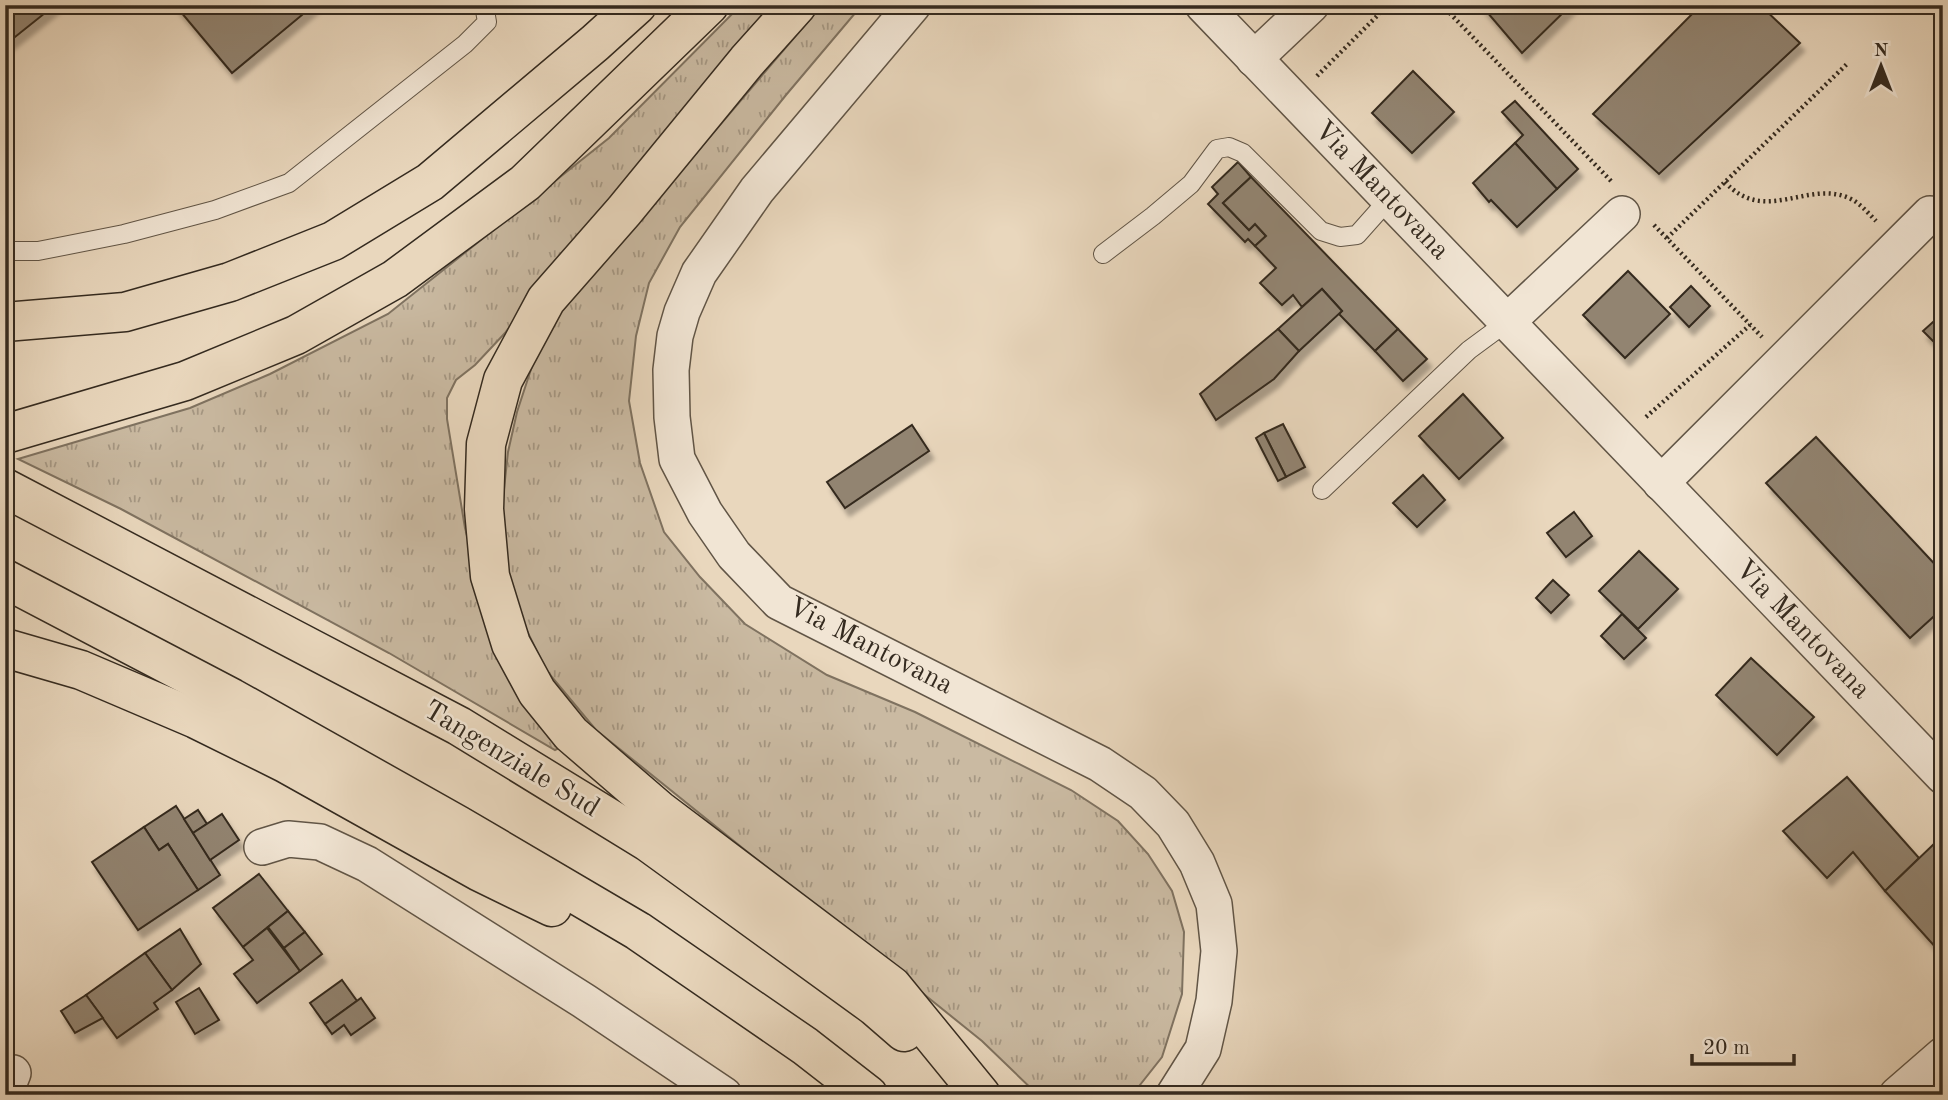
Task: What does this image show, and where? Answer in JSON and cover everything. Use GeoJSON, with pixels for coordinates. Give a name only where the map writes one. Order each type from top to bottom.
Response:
{"type":"FeatureCollection","features":[{"type":"Feature","properties":{"kind":"highway"},"geometry":{"type":"LineString","coordinates":[[5,321],[125,312],[230,282],[333,241],[430,182],[637,5]]}},
{"type":"Feature","properties":{"kind":"highway"},"geometry":{"type":"LineString","coordinates":[[5,435],[185,382],[296,335],[395,279],[524,183],[709,5]]}},
{"type":"Feature","properties":{"kind":"highway"},"geometry":{"type":"LineString","coordinates":[[797,5],[546,300],[503,380],[486,444],[484,509],[490,576],[512,644],[537,692],[571,734],[659,810],[892,986],[979,1095]]}},
{"type":"Feature","properties":{"kind":"highway","name":"Tangenziale Sud"},"geometry":{"type":"LineString","coordinates":[[5,488],[459,726],[648,842],[874,1006],[979,1095]]}},
{"type":"Feature","properties":{"kind":"highway"},"geometry":{"type":"LineString","coordinates":[[5,579],[232,698],[458,825],[638,931],[805,1046],[868,1095]]}},
{"type":"Feature","properties":{"kind":"highway"},"geometry":{"type":"LineString","coordinates":[[5,648],[81,670],[196,719],[285,762],[480,872],[730,994]]}},
{"type":"Feature","properties":{"kind":"street","name":"Via Mantovana"},"geometry":{"type":"LineString","coordinates":[[913,5],[757,190],[699,273],[675,336],[671,370],[672,418],[677,458],[705,513],[734,555],[779,601],[1100,764],[1143,793],[1173,824],[1197,863],[1214,904],[1219,951],[1214,1001],[1203,1049],[1174,1095]]}},
{"type":"Feature","properties":{"kind":"street","name":"Via Mantovana"},"geometry":{"type":"LineString","coordinates":[[1203,5],[1943,776]]}},
{"type":"Feature","properties":{"kind":"street"},"geometry":{"type":"LineString","coordinates":[[1255,59],[1311,5]]}},
{"type":"Feature","properties":{"kind":"street"},"geometry":{"type":"LineString","coordinates":[[1507,322],[1630,208]]}},
{"type":"Feature","properties":{"kind":"street"},"geometry":{"type":"LineString","coordinates":[[1661,483],[1930,214]]}},
{"type":"Feature","properties":{"kind":"street"},"geometry":{"type":"LineString","coordinates":[[262,847],[288,839],[320,842],[367,864],[584,1001],[724,1095]]}},
{"type":"Feature","properties":{"kind":"street"},"geometry":{"type":"LineString","coordinates":[[1897,1095],[1943,1055]]}},
{"type":"Feature","properties":{"kind":"lane"},"geometry":{"type":"LineString","coordinates":[[5,251],[38,251],[124,234],[215,210],[289,183],[465,44],[487,22],[484,5]]}},
{"type":"Feature","properties":{"kind":"lane"},"geometry":{"type":"LineString","coordinates":[[1103,254],[1191,184],[1217,149],[1229,147],[1243,153],[1321,231],[1340,237],[1357,234],[1388,198]]}},
{"type":"Feature","properties":{"kind":"lane"},"geometry":{"type":"LineString","coordinates":[[1322,489],[1469,351],[1507,322]]}},
{"type":"Feature","properties":{"kind":"path"},"geometry":{"type":"LineString","coordinates":[[1293,99],[1388,5]]}},
{"type":"Feature","properties":{"kind":"path"},"geometry":{"type":"LineString","coordinates":[[1442,5],[1630,208],[1667,239],[1750,325],[1620,440]]}},
{"type":"Feature","properties":{"kind":"path"},"geometry":{"type":"LineString","coordinates":[[1667,239],[1848,63]]}},
{"type":"Feature","properties":{"kind":"path"},"geometry":{"type":"LineString","coordinates":[[1725,182],[1734,192],[1752,201],[1764,202],[1827,194],[1849,197],[1899,244]]}},
{"type":"Feature","properties":{"kind":"green space"},"geometry":{"type":"Polygon","coordinates":[[[741,5],[779,5],[547,276],[505,333],[475,365],[456,380],[447,398],[447,419],[465,528],[476,568],[563,746],[555,750],[389,653],[121,509],[18,459],[190,408],[270,374],[388,314],[609,138],[741,5]]]}},
{"type":"Feature","properties":{"kind":"green space"},"geometry":{"type":"Polygon","coordinates":[[[822,5],[862,5],[680,227],[649,283],[636,336],[629,401],[640,463],[664,532],[700,577],[745,624],[827,675],[915,712],[1071,790],[1118,821],[1148,854],[1172,891],[1184,932],[1182,994],[1162,1057],[1132,1095],[1038,1095],[982,1041],[596,730],[546,670],[511,598],[502,508],[508,452],[517,412],[539,345],[561,312],[822,5]]]}},
{"type":"Feature","properties":{"kind":"building"},"geometry":{"type":"Polygon","coordinates":[[[5,5],[55,5],[5,45],[5,5]]]}},
{"type":"Feature","properties":{"kind":"building"},"geometry":{"type":"Polygon","coordinates":[[[175,5],[314,5],[232,73],[175,5]]]}},
{"type":"Feature","properties":{"kind":"building"},"geometry":{"type":"Polygon","coordinates":[[[1481,5],[1571,5],[1522,53],[1481,5]]]}},
{"type":"Feature","properties":{"kind":"building"},"geometry":{"type":"Polygon","coordinates":[[[1701,5],[1760,5],[1800,43],[1659,174],[1593,114],[1701,5]]]}},
{"type":"Feature","properties":{"kind":"building"},"geometry":{"type":"Polygon","coordinates":[[[1413,71],[1454,112],[1412,153],[1372,113],[1413,71]]]}},
{"type":"Feature","properties":{"kind":"building"},"geometry":{"type":"Polygon","coordinates":[[[1515,101],[1578,169],[1557,189],[1515,143],[1523,135],[1502,112],[1515,101]]]}},
{"type":"Feature","properties":{"kind":"building"},"geometry":{"type":"Polygon","coordinates":[[[1515,143],[1557,189],[1517,227],[1491,200],[1489,202],[1473,183],[1515,143]]]}},
{"type":"Feature","properties":{"kind":"building"},"geometry":{"type":"Polygon","coordinates":[[[1238,162],[1251,177],[1223,203],[1249,230],[1255,224],[1266,236],[1255,246],[1248,239],[1245,242],[1208,204],[1218,194],[1212,187],[1238,162]]]}},
{"type":"Feature","properties":{"kind":"building"},"geometry":{"type":"Polygon","coordinates":[[[1251,177],[1398,329],[1375,351],[1339,314],[1342,311],[1322,289],[1302,307],[1293,295],[1282,305],[1260,283],[1276,268],[1255,246],[1266,236],[1255,224],[1249,230],[1223,203],[1251,177]]]}},
{"type":"Feature","properties":{"kind":"building"},"geometry":{"type":"Polygon","coordinates":[[[1628,271],[1670,314],[1625,358],[1583,315],[1628,271]]]}},
{"type":"Feature","properties":{"kind":"building"},"geometry":{"type":"Polygon","coordinates":[[[1691,286],[1710,306],[1689,327],[1670,307],[1691,286]]]}},
{"type":"Feature","properties":{"kind":"building"},"geometry":{"type":"Polygon","coordinates":[[[1322,289],[1342,311],[1299,351],[1278,329],[1322,289]]]}},
{"type":"Feature","properties":{"kind":"building"},"geometry":{"type":"Polygon","coordinates":[[[1943,313],[1943,351],[1923,331],[1943,313]]]}},
{"type":"Feature","properties":{"kind":"building"},"geometry":{"type":"Polygon","coordinates":[[[1278,329],[1299,351],[1274,379],[1216,420],[1200,394],[1278,329]]]}},
{"type":"Feature","properties":{"kind":"building"},"geometry":{"type":"Polygon","coordinates":[[[1398,329],[1427,359],[1403,381],[1375,351],[1398,329]]]}},
{"type":"Feature","properties":{"kind":"building"},"geometry":{"type":"Polygon","coordinates":[[[1463,394],[1503,438],[1459,479],[1419,436],[1463,394]]]}},
{"type":"Feature","properties":{"kind":"building"},"geometry":{"type":"Polygon","coordinates":[[[1283,424],[1305,467],[1286,477],[1264,433],[1283,424]]]}},
{"type":"Feature","properties":{"kind":"building"},"geometry":{"type":"Polygon","coordinates":[[[912,425],[929,451],[845,508],[827,482],[912,425]]]}},
{"type":"Feature","properties":{"kind":"building"},"geometry":{"type":"Polygon","coordinates":[[[1264,433],[1286,477],[1278,481],[1256,438],[1264,433]]]}},
{"type":"Feature","properties":{"kind":"building"},"geometry":{"type":"Polygon","coordinates":[[[1816,437],[1943,573],[1943,608],[1910,638],[1766,483],[1816,437]]]}},
{"type":"Feature","properties":{"kind":"building"},"geometry":{"type":"Polygon","coordinates":[[[1423,475],[1445,500],[1417,527],[1393,503],[1423,475]]]}},
{"type":"Feature","properties":{"kind":"building"},"geometry":{"type":"Polygon","coordinates":[[[1574,512],[1592,536],[1566,557],[1547,533],[1574,512]]]}},
{"type":"Feature","properties":{"kind":"building"},"geometry":{"type":"Polygon","coordinates":[[[1639,551],[1678,589],[1638,629],[1599,591],[1639,551]]]}},
{"type":"Feature","properties":{"kind":"building"},"geometry":{"type":"Polygon","coordinates":[[[1553,580],[1569,595],[1551,613],[1536,598],[1553,580]]]}},
{"type":"Feature","properties":{"kind":"building"},"geometry":{"type":"Polygon","coordinates":[[[1622,614],[1646,638],[1624,659],[1601,636],[1622,614]]]}},
{"type":"Feature","properties":{"kind":"building"},"geometry":{"type":"Polygon","coordinates":[[[1751,658],[1814,717],[1777,755],[1716,695],[1751,658]]]}},
{"type":"Feature","properties":{"kind":"building"},"geometry":{"type":"Polygon","coordinates":[[[1847,777],[1919,858],[1885,891],[1853,852],[1827,878],[1783,831],[1847,777]]]}},
{"type":"Feature","properties":{"kind":"building"},"geometry":{"type":"Polygon","coordinates":[[[176,806],[220,875],[198,890],[168,844],[159,850],[144,827],[176,806]]]}},
{"type":"Feature","properties":{"kind":"building"},"geometry":{"type":"Polygon","coordinates":[[[198,810],[207,824],[193,833],[184,819],[198,810]]]}},
{"type":"Feature","properties":{"kind":"building"},"geometry":{"type":"Polygon","coordinates":[[[222,814],[239,840],[210,860],[193,833],[222,814]]]}},
{"type":"Feature","properties":{"kind":"building"},"geometry":{"type":"Polygon","coordinates":[[[144,827],[159,850],[168,844],[198,890],[138,930],[92,862],[144,827]]]}},
{"type":"Feature","properties":{"kind":"building"},"geometry":{"type":"Polygon","coordinates":[[[1938,840],[1943,843],[1943,945],[1938,950],[1885,891],[1938,840]]]}},
{"type":"Feature","properties":{"kind":"building"},"geometry":{"type":"Polygon","coordinates":[[[259,874],[288,911],[243,947],[213,908],[259,874]]]}},
{"type":"Feature","properties":{"kind":"building"},"geometry":{"type":"Polygon","coordinates":[[[288,911],[305,932],[284,948],[268,927],[288,911]]]}},
{"type":"Feature","properties":{"kind":"building"},"geometry":{"type":"Polygon","coordinates":[[[267,928],[300,971],[257,1003],[234,974],[253,960],[243,947],[267,928]]]}},
{"type":"Feature","properties":{"kind":"building"},"geometry":{"type":"Polygon","coordinates":[[[180,929],[201,964],[172,990],[145,953],[180,929]]]}},
{"type":"Feature","properties":{"kind":"building"},"geometry":{"type":"Polygon","coordinates":[[[305,932],[322,954],[300,971],[284,948],[305,932]]]}},
{"type":"Feature","properties":{"kind":"building"},"geometry":{"type":"Polygon","coordinates":[[[145,953],[172,990],[154,1003],[158,1009],[117,1038],[86,995],[145,953]]]}},
{"type":"Feature","properties":{"kind":"building"},"geometry":{"type":"Polygon","coordinates":[[[342,980],[357,1001],[325,1024],[310,1003],[342,980]]]}},
{"type":"Feature","properties":{"kind":"building"},"geometry":{"type":"Polygon","coordinates":[[[199,988],[219,1020],[195,1034],[176,1002],[199,988]]]}},
{"type":"Feature","properties":{"kind":"building"},"geometry":{"type":"Polygon","coordinates":[[[86,995],[103,1018],[75,1033],[61,1011],[86,995]]]}},
{"type":"Feature","properties":{"kind":"building"},"geometry":{"type":"Polygon","coordinates":[[[361,998],[375,1018],[351,1035],[344,1025],[332,1034],[325,1024],[361,998]]]}}]}
